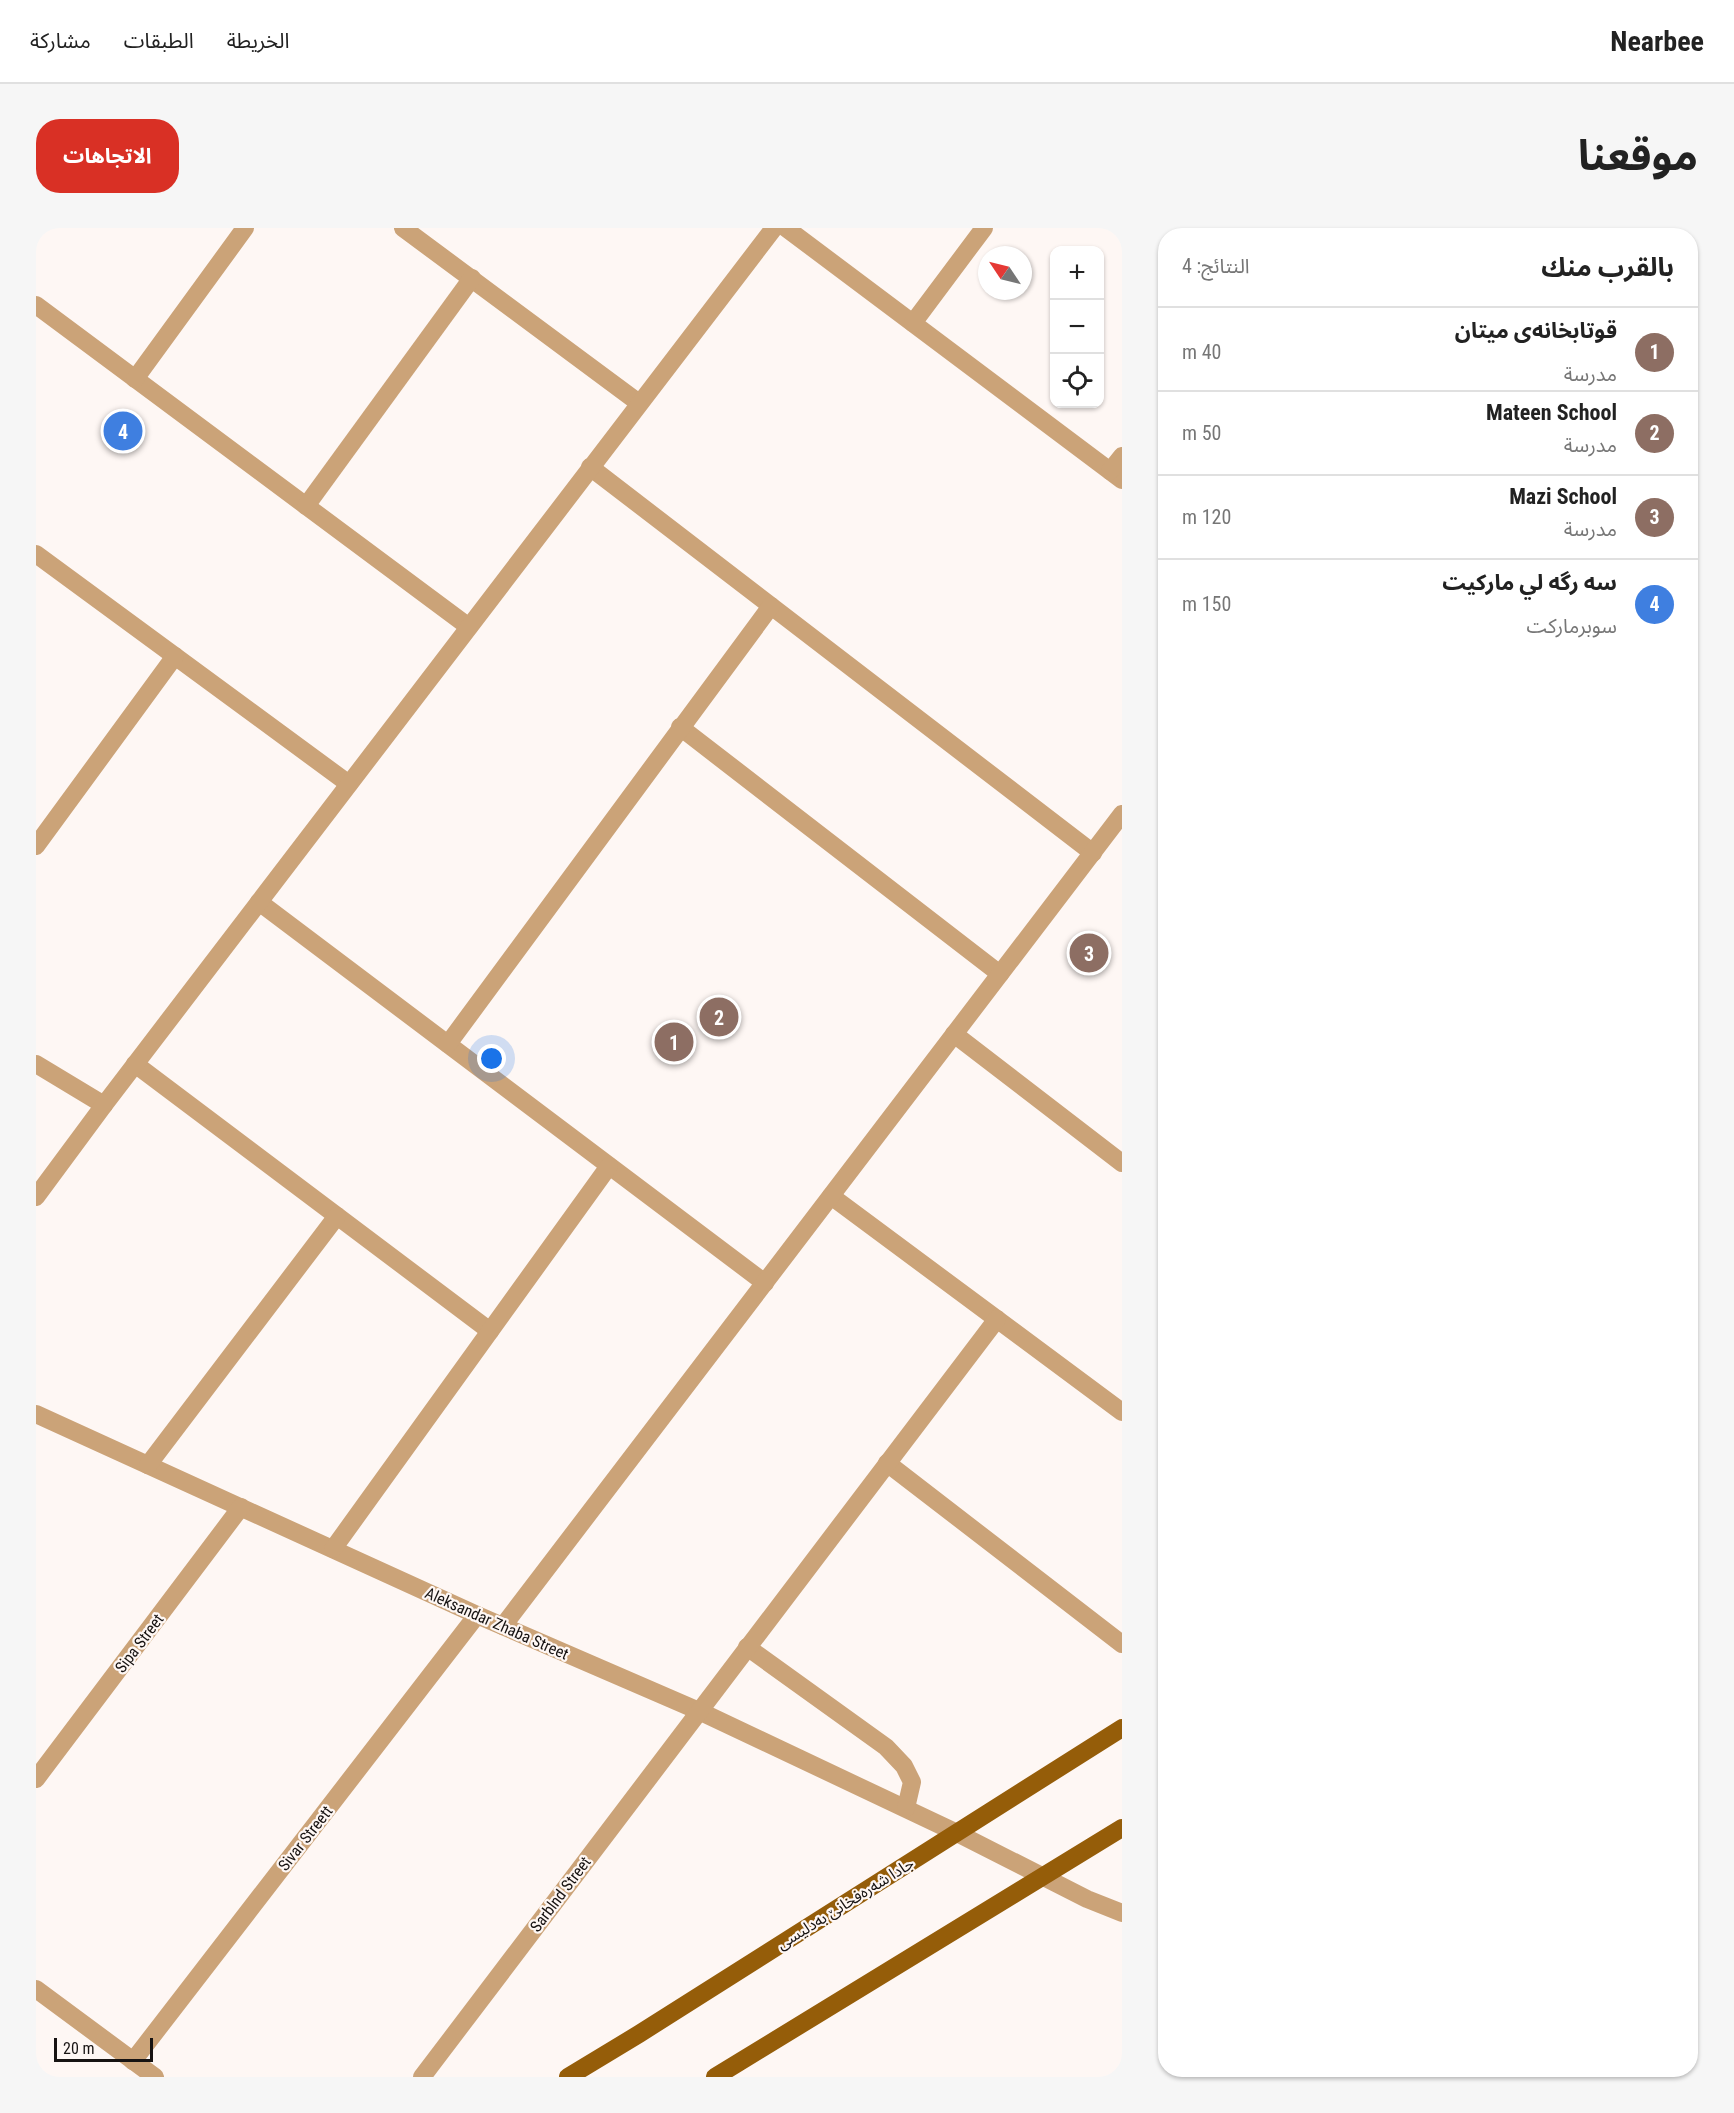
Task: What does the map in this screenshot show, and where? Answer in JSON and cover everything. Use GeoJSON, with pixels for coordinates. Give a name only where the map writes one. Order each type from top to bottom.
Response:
{"type":"FeatureCollection","features":[{"type":"Feature","properties":{"kind":"main road","name":"جادا شەرەفخانێ بەدلیسی"},"geometry":{"type":"LineString","coordinates":[[568,2077],[1122,1728]]}},
{"type":"Feature","properties":{"kind":"main road"},"geometry":{"type":"LineString","coordinates":[[716,2077],[1122,1828]]}},
{"type":"Feature","properties":{"kind":"street"},"geometry":{"type":"LineString","coordinates":[[135,379],[244,228]]}},
{"type":"Feature","properties":{"kind":"street"},"geometry":{"type":"LineString","coordinates":[[403,228],[639,403]]}},
{"type":"Feature","properties":{"kind":"street"},"geometry":{"type":"LineString","coordinates":[[36,1197],[135,1064],[774,228]]}},
{"type":"Feature","properties":{"kind":"street"},"geometry":{"type":"LineString","coordinates":[[786,228],[1116,476],[1122,456]]}},
{"type":"Feature","properties":{"kind":"street"},"geometry":{"type":"LineString","coordinates":[[913,323],[984,228]]}},
{"type":"Feature","properties":{"kind":"street"},"geometry":{"type":"LineString","coordinates":[[306,506],[472,278]]}},
{"type":"Feature","properties":{"kind":"street"},"geometry":{"type":"LineString","coordinates":[[36,305],[469,627]]}},
{"type":"Feature","properties":{"kind":"street"},"geometry":{"type":"LineString","coordinates":[[590,467],[1092,853]]}},
{"type":"Feature","properties":{"kind":"street"},"geometry":{"type":"LineString","coordinates":[[36,554],[349,784]]}},
{"type":"Feature","properties":{"kind":"street"},"geometry":{"type":"LineString","coordinates":[[448,1044],[771,606]]}},
{"type":"Feature","properties":{"kind":"street"},"geometry":{"type":"LineString","coordinates":[[36,846],[175,656]]}},
{"type":"Feature","properties":{"kind":"street"},"geometry":{"type":"LineString","coordinates":[[680,727],[1000,974]]}},
{"type":"Feature","properties":{"kind":"street"},"geometry":{"type":"LineString","coordinates":[[503,1626],[1122,814]]}},
{"type":"Feature","properties":{"kind":"street"},"geometry":{"type":"LineString","coordinates":[[259,902],[765,1282]]}},
{"type":"Feature","properties":{"kind":"street"},"geometry":{"type":"LineString","coordinates":[[954,1034],[1122,1163]]}},
{"type":"Feature","properties":{"kind":"street"},"geometry":{"type":"LineString","coordinates":[[36,1064],[104,1105]]}},
{"type":"Feature","properties":{"kind":"street"},"geometry":{"type":"LineString","coordinates":[[135,1064],[490,1330]]}},
{"type":"Feature","properties":{"kind":"street"},"geometry":{"type":"LineString","coordinates":[[333,1549],[609,1166]]}},
{"type":"Feature","properties":{"kind":"street"},"geometry":{"type":"LineString","coordinates":[[831,1196],[996,1319],[1120,1405]]}},
{"type":"Feature","properties":{"kind":"street"},"geometry":{"type":"LineString","coordinates":[[148,1465],[337,1216]]}},
{"type":"Feature","properties":{"kind":"street","name":"Sarblnd Street"},"geometry":{"type":"LineString","coordinates":[[422,2077],[996,1319]]}},
{"type":"Feature","properties":{"kind":"street","name":"Aleksandar Zhaba Street"},"geometry":{"type":"LineString","coordinates":[[36,1414],[477,1615],[699,1711],[906,1808],[1087,1899],[1122,1913]]}},
{"type":"Feature","properties":{"kind":"street"},"geometry":{"type":"LineString","coordinates":[[886,1463],[1122,1644]]}},
{"type":"Feature","properties":{"kind":"street","name":"Sipa Street"},"geometry":{"type":"LineString","coordinates":[[36,1779],[241,1507]]}},
{"type":"Feature","properties":{"kind":"street","name":"Sivar Streett"},"geometry":{"type":"LineString","coordinates":[[133,2061],[477,1615]]}},
{"type":"Feature","properties":{"kind":"street"},"geometry":{"type":"LineString","coordinates":[[747,1647],[892,1754],[904,1766],[912,1782],[906,1808]]}},
{"type":"Feature","properties":{"kind":"street"},"geometry":{"type":"LineString","coordinates":[[36,1989],[155,2077]]}},
{"type":"Feature","properties":{"kind":"place","name":"سه رگه لي ماركيت"},"geometry":{"type":"Point","coordinates":[123,431]}},
{"type":"Feature","properties":{"kind":"place","name":"Mazi School"},"geometry":{"type":"Point","coordinates":[1089,953]}},
{"type":"Feature","properties":{"kind":"place","name":"Mateen School"},"geometry":{"type":"Point","coordinates":[719,1017]}},
{"type":"Feature","properties":{"kind":"place","name":"قوتابخانەی میتان"},"geometry":{"type":"Point","coordinates":[674,1042]}}]}
